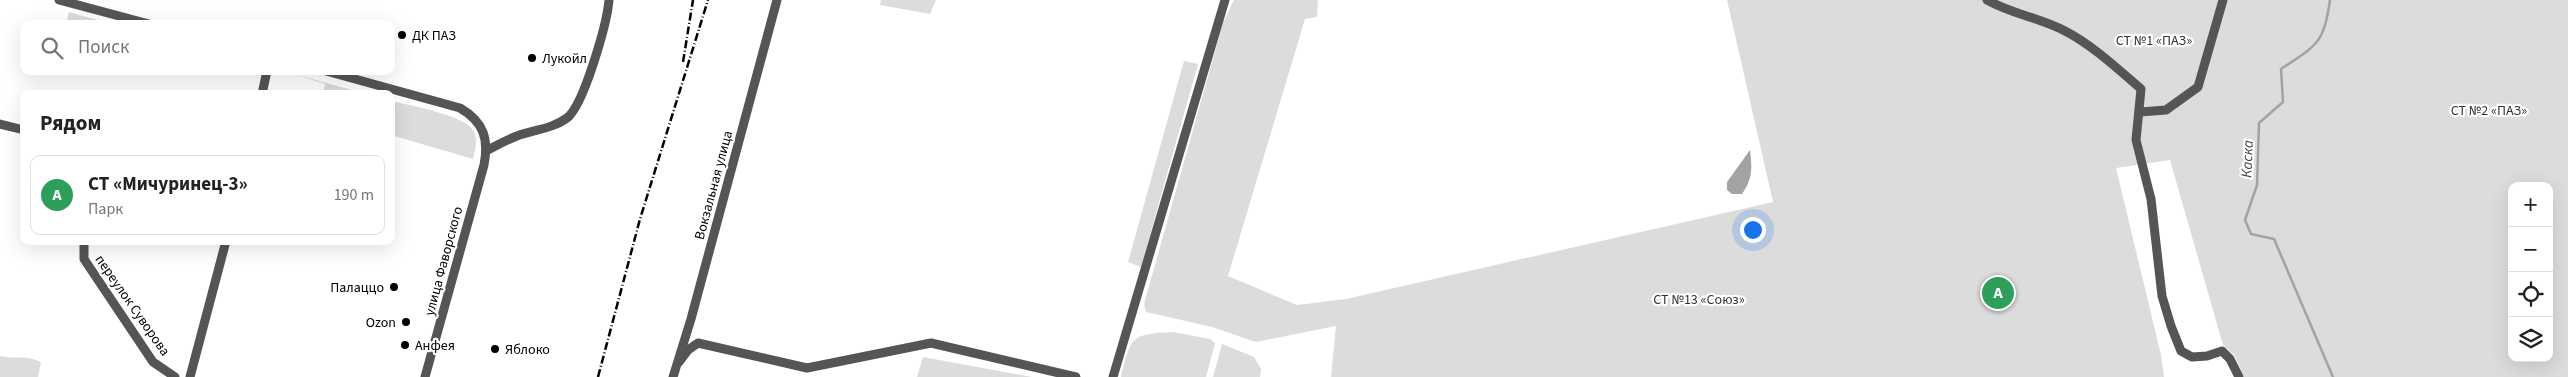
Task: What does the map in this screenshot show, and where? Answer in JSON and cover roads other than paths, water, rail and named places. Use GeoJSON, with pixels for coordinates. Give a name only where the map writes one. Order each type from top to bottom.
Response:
{"type":"FeatureCollection","features":[{"type":"Feature","properties":{"kind":"street"},"geometry":{"type":"LineString","coordinates":[[59,0],[134,20]]}},
{"type":"Feature","properties":{"kind":"street"},"geometry":{"type":"LineString","coordinates":[[395,90],[460,108],[473,116],[486,136],[486,151],[517,135],[546,128],[569,116],[580,98],[598,48],[609,0]]}},
{"type":"Feature","properties":{"kind":"street","name":"Вокзальная улица"},"geometry":{"type":"LineString","coordinates":[[672,377],[678,362],[777,0]]}},
{"type":"Feature","properties":{"kind":"street"},"geometry":{"type":"LineString","coordinates":[[1113,377],[1226,0]]}},
{"type":"Feature","properties":{"kind":"street"},"geometry":{"type":"LineString","coordinates":[[1987,0],[2004,10],[2040,18],[2068,32],[2142,89],[2136,140],[2150,199],[2162,296],[2172,326],[2181,351],[2192,357],[2207,356],[2222,351],[2230,359],[2239,377]]}},
{"type":"Feature","properties":{"kind":"street"},"geometry":{"type":"LineString","coordinates":[[2140,112],[2166,110],[2180,102],[2198,87],[2223,0]]}},
{"type":"Feature","properties":{"kind":"street"},"geometry":{"type":"LineString","coordinates":[[263,90],[266,75]]}},
{"type":"Feature","properties":{"kind":"street"},"geometry":{"type":"LineString","coordinates":[[340,75],[395,90]]}},
{"type":"Feature","properties":{"kind":"street"},"geometry":{"type":"LineString","coordinates":[[0,124],[20,129]]}},
{"type":"Feature","properties":{"kind":"street","name":"улица Фаворского"},"geometry":{"type":"LineString","coordinates":[[425,377],[486,151]]}},
{"type":"Feature","properties":{"kind":"street","name":"переулок Суворова"},"geometry":{"type":"LineString","coordinates":[[84,245],[84,259],[154,362],[175,377]]}},
{"type":"Feature","properties":{"kind":"street"},"geometry":{"type":"LineString","coordinates":[[190,377],[225,245]]}},
{"type":"Feature","properties":{"kind":"street"},"geometry":{"type":"LineString","coordinates":[[678,362],[688,350],[698,343],[807,368],[931,343],[1076,377]]}},
{"type":"Feature","properties":{"kind":"waterway","name":"Каска"},"geometry":{"type":"LineString","coordinates":[[2330,0],[2325,26],[2317,42],[2281,69],[2283,102],[2259,123],[2257,185],[2245,220],[2251,234],[2274,239],[2333,377]]}},
{"type":"Feature","properties":{"kind":"railway"},"geometry":{"type":"LineString","coordinates":[[683,62],[693,0]]}},
{"type":"Feature","properties":{"kind":"railway"},"geometry":{"type":"LineString","coordinates":[[598,377],[640,219],[708,0]]}},
{"type":"Feature","properties":{"kind":"place","name":"ДК ПАЗ"},"geometry":{"type":"Point","coordinates":[402,35]}},
{"type":"Feature","properties":{"kind":"place","name":"Лукойл"},"geometry":{"type":"Point","coordinates":[532,58]}},
{"type":"Feature","properties":{"kind":"place","name":"Палаццо"},"geometry":{"type":"Point","coordinates":[394,287]}},
{"type":"Feature","properties":{"kind":"place","name":"СТ «Мичуринец-3»"},"geometry":{"type":"Point","coordinates":[1998,293]}},
{"type":"Feature","properties":{"kind":"place","name":"Ozon"},"geometry":{"type":"Point","coordinates":[406,322]}},
{"type":"Feature","properties":{"kind":"place","name":"Анфея"},"geometry":{"type":"Point","coordinates":[405,345]}},
{"type":"Feature","properties":{"kind":"place","name":"Яблоко"},"geometry":{"type":"Point","coordinates":[495,349]}},
{"type":"Feature","properties":{"kind":"park label","name":"СТ №1 «ПАЗ»"},"geometry":{"type":"Point","coordinates":[2154,40]}},
{"type":"Feature","properties":{"kind":"park label","name":"СТ №2 «ПАЗ»"},"geometry":{"type":"Point","coordinates":[2489,110]}},
{"type":"Feature","properties":{"kind":"park label","name":"СТ №13 «Союз»"},"geometry":{"type":"Point","coordinates":[1699,299]}}]}
